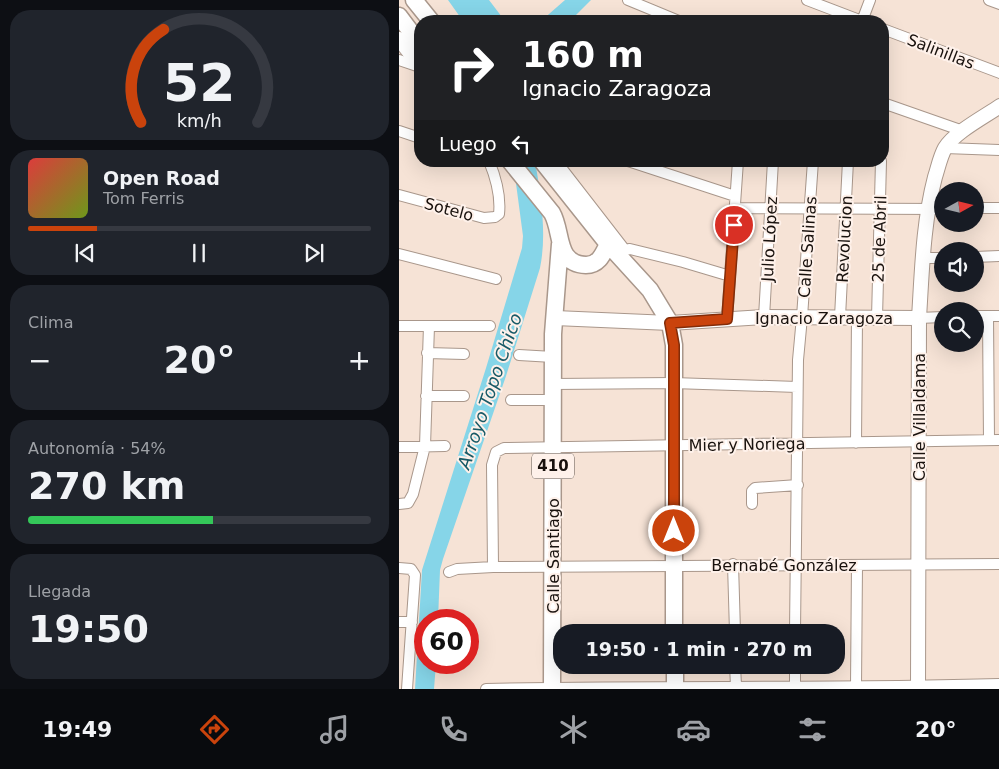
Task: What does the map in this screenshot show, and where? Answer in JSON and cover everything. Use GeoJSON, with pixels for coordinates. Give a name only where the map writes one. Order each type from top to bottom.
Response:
{"type":"FeatureCollection","features":[{"type":"Feature","properties":{"kind":"main road"},"geometry":{"type":"LineString","coordinates":[[414,0],[426,15]]}},
{"type":"Feature","properties":{"kind":"main road"},"geometry":{"type":"LineString","coordinates":[[399,16],[414,37]]}},
{"type":"Feature","properties":{"kind":"main road"},"geometry":{"type":"LineString","coordinates":[[399,29],[414,40]]}},
{"type":"Feature","properties":{"kind":"main road","name":"410"},"geometry":{"type":"LineString","coordinates":[[515,167],[546,204],[555,219],[560,244]]}},
{"type":"Feature","properties":{"kind":"main road"},"geometry":{"type":"LineString","coordinates":[[547,167],[608,244],[622,253],[650,290],[670,323],[674,345],[674,624]]}},
{"type":"Feature","properties":{"kind":"main road"},"geometry":{"type":"LineString","coordinates":[[560,244],[564,254],[577,264],[585,265],[599,260],[608,244]]}},
{"type":"Feature","properties":{"kind":"main road","name":"Calle Santiago"},"geometry":{"type":"LineString","coordinates":[[552,689],[553,357],[560,244]]}},
{"type":"Feature","properties":{"kind":"main road"},"geometry":{"type":"LineString","coordinates":[[675,674],[675,688]]}},
{"type":"Feature","properties":{"kind":"street"},"geometry":{"type":"LineString","coordinates":[[628,0],[647,4],[668,15]]}},
{"type":"Feature","properties":{"kind":"street"},"geometry":{"type":"LineString","coordinates":[[807,0],[846,15]]}},
{"type":"Feature","properties":{"kind":"street"},"geometry":{"type":"LineString","coordinates":[[864,15],[870,0]]}},
{"type":"Feature","properties":{"kind":"street"},"geometry":{"type":"LineString","coordinates":[[989,0],[999,4]]}},
{"type":"Feature","properties":{"kind":"street","name":"Salinillas"},"geometry":{"type":"LineString","coordinates":[[889,31],[999,73]]}},
{"type":"Feature","properties":{"kind":"street"},"geometry":{"type":"LineString","coordinates":[[399,39],[414,59]]}},
{"type":"Feature","properties":{"kind":"street"},"geometry":{"type":"LineString","coordinates":[[399,60],[414,65]]}},
{"type":"Feature","properties":{"kind":"street"},"geometry":{"type":"LineString","coordinates":[[889,105],[963,131]]}},
{"type":"Feature","properties":{"kind":"street"},"geometry":{"type":"LineString","coordinates":[[945,148],[963,131],[999,106]]}},
{"type":"Feature","properties":{"kind":"street"},"geometry":{"type":"LineString","coordinates":[[399,131],[414,136]]}},
{"type":"Feature","properties":{"kind":"street"},"geometry":{"type":"LineString","coordinates":[[945,148],[999,150]]}},
{"type":"Feature","properties":{"kind":"street","name":"Calle Villaldama"},"geometry":{"type":"LineString","coordinates":[[918,688],[919,318],[928,209],[945,148]]}},
{"type":"Feature","properties":{"kind":"street","name":"Sotelo"},"geometry":{"type":"LineString","coordinates":[[399,195],[492,219],[499,214],[500,207],[495,174],[492,167]]}},
{"type":"Feature","properties":{"kind":"street"},"geometry":{"type":"LineString","coordinates":[[561,167],[622,253],[630,249],[730,276]]}},
{"type":"Feature","properties":{"kind":"street"},"geometry":{"type":"LineString","coordinates":[[647,167],[735,196]]}},
{"type":"Feature","properties":{"kind":"street"},"geometry":{"type":"LineString","coordinates":[[727,319],[737,167]]}},
{"type":"Feature","properties":{"kind":"street","name":"Julio López"},"geometry":{"type":"LineString","coordinates":[[764,317],[773,167]]}},
{"type":"Feature","properties":{"kind":"street","name":"Calle Salinas"},"geometry":{"type":"LineString","coordinates":[[795,624],[797,387],[813,167]]}},
{"type":"Feature","properties":{"kind":"street","name":"Revolucion"},"geometry":{"type":"LineString","coordinates":[[840,317],[848,167]]}},
{"type":"Feature","properties":{"kind":"street","name":"25 de Abril"},"geometry":{"type":"LineString","coordinates":[[877,318],[881,167]]}},
{"type":"Feature","properties":{"kind":"street"},"geometry":{"type":"LineString","coordinates":[[735,208],[934,209]]}},
{"type":"Feature","properties":{"kind":"street"},"geometry":{"type":"LineString","coordinates":[[984,208],[999,208]]}},
{"type":"Feature","properties":{"kind":"street"},"geometry":{"type":"LineString","coordinates":[[399,254],[496,279]]}},
{"type":"Feature","properties":{"kind":"street"},"geometry":{"type":"LineString","coordinates":[[984,256],[999,256]]}},
{"type":"Feature","properties":{"kind":"street"},"geometry":{"type":"LineString","coordinates":[[923,258],[934,258]]}},
{"type":"Feature","properties":{"kind":"street"},"geometry":{"type":"LineString","coordinates":[[984,316],[999,316]]}},
{"type":"Feature","properties":{"kind":"street"},"geometry":{"type":"LineString","coordinates":[[988,316],[994,440]]}},
{"type":"Feature","properties":{"kind":"street","name":"Ignacio Zaragoza"},"geometry":{"type":"LineString","coordinates":[[555,318],[670,323],[764,317],[934,317]]}},
{"type":"Feature","properties":{"kind":"street"},"geometry":{"type":"LineString","coordinates":[[856,443],[857,317]]}},
{"type":"Feature","properties":{"kind":"street"},"geometry":{"type":"LineString","coordinates":[[399,326],[490,326]]}},
{"type":"Feature","properties":{"kind":"street"},"geometry":{"type":"LineString","coordinates":[[404,504],[413,494],[425,446],[429,326]]}},
{"type":"Feature","properties":{"kind":"street"},"geometry":{"type":"LineString","coordinates":[[427,353],[464,354]]}},
{"type":"Feature","properties":{"kind":"street"},"geometry":{"type":"LineString","coordinates":[[519,355],[553,357]]}},
{"type":"Feature","properties":{"kind":"street"},"geometry":{"type":"LineString","coordinates":[[511,400],[553,392],[673,383],[797,387]]}},
{"type":"Feature","properties":{"kind":"street"},"geometry":{"type":"LineString","coordinates":[[426,396],[464,396]]}},
{"type":"Feature","properties":{"kind":"street","name":"Mier y Noriega"},"geometry":{"type":"LineString","coordinates":[[493,567],[492,464],[496,452],[504,448],[994,440]]}},
{"type":"Feature","properties":{"kind":"street"},"geometry":{"type":"LineString","coordinates":[[399,447],[445,446]]}},
{"type":"Feature","properties":{"kind":"street"},"geometry":{"type":"LineString","coordinates":[[751,504],[752,491],[755,488],[797,485]]}},
{"type":"Feature","properties":{"kind":"street"},"geometry":{"type":"LineString","coordinates":[[733,564],[735,624]]}},
{"type":"Feature","properties":{"kind":"street","name":"Bernabé González"},"geometry":{"type":"LineString","coordinates":[[449,572],[457,569],[552,566],[999,564]]}},
{"type":"Feature","properties":{"kind":"street"},"geometry":{"type":"LineString","coordinates":[[856,686],[857,565]]}},
{"type":"Feature","properties":{"kind":"street"},"geometry":{"type":"LineString","coordinates":[[399,568],[413,570],[415,577],[413,622],[404,672],[407,689]]}},
{"type":"Feature","properties":{"kind":"street"},"geometry":{"type":"LineString","coordinates":[[399,622],[413,622]]}},
{"type":"Feature","properties":{"kind":"street"},"geometry":{"type":"LineString","coordinates":[[735,674],[735,686]]}},
{"type":"Feature","properties":{"kind":"street"},"geometry":{"type":"LineString","coordinates":[[795,674],[795,687]]}},
{"type":"Feature","properties":{"kind":"street"},"geometry":{"type":"LineString","coordinates":[[486,689],[735,686],[918,688],[999,684]]}},
{"type":"Feature","properties":{"kind":"water"},"geometry":{"type":"Polygon","coordinates":[[[448,0],[489,0],[500,15],[459,15],[448,0]]]}},
{"type":"Feature","properties":{"kind":"water"},"geometry":{"type":"Polygon","coordinates":[[[565,0],[591,0],[576,15],[548,15],[565,0]]]}},
{"type":"Feature","properties":{"kind":"water","name":"Arroyo Topo Chico"},"geometry":{"type":"Polygon","coordinates":[[[514,167],[536,167],[543,228],[540,268],[506,376],[443,559],[440,570],[438,609],[420,609],[422,570],[522,248],[523,236],[514,167]]]}},
{"type":"Feature","properties":{"kind":"water"},"geometry":{"type":"Polygon","coordinates":[[[416,674],[435,674],[434,689],[415,689],[416,674]]]}},
{"type":"Feature","properties":{"kind":"route"},"geometry":{"type":"LineString","coordinates":[[674,531],[674,345],[670,323],[727,319],[734,225]]}}]}
